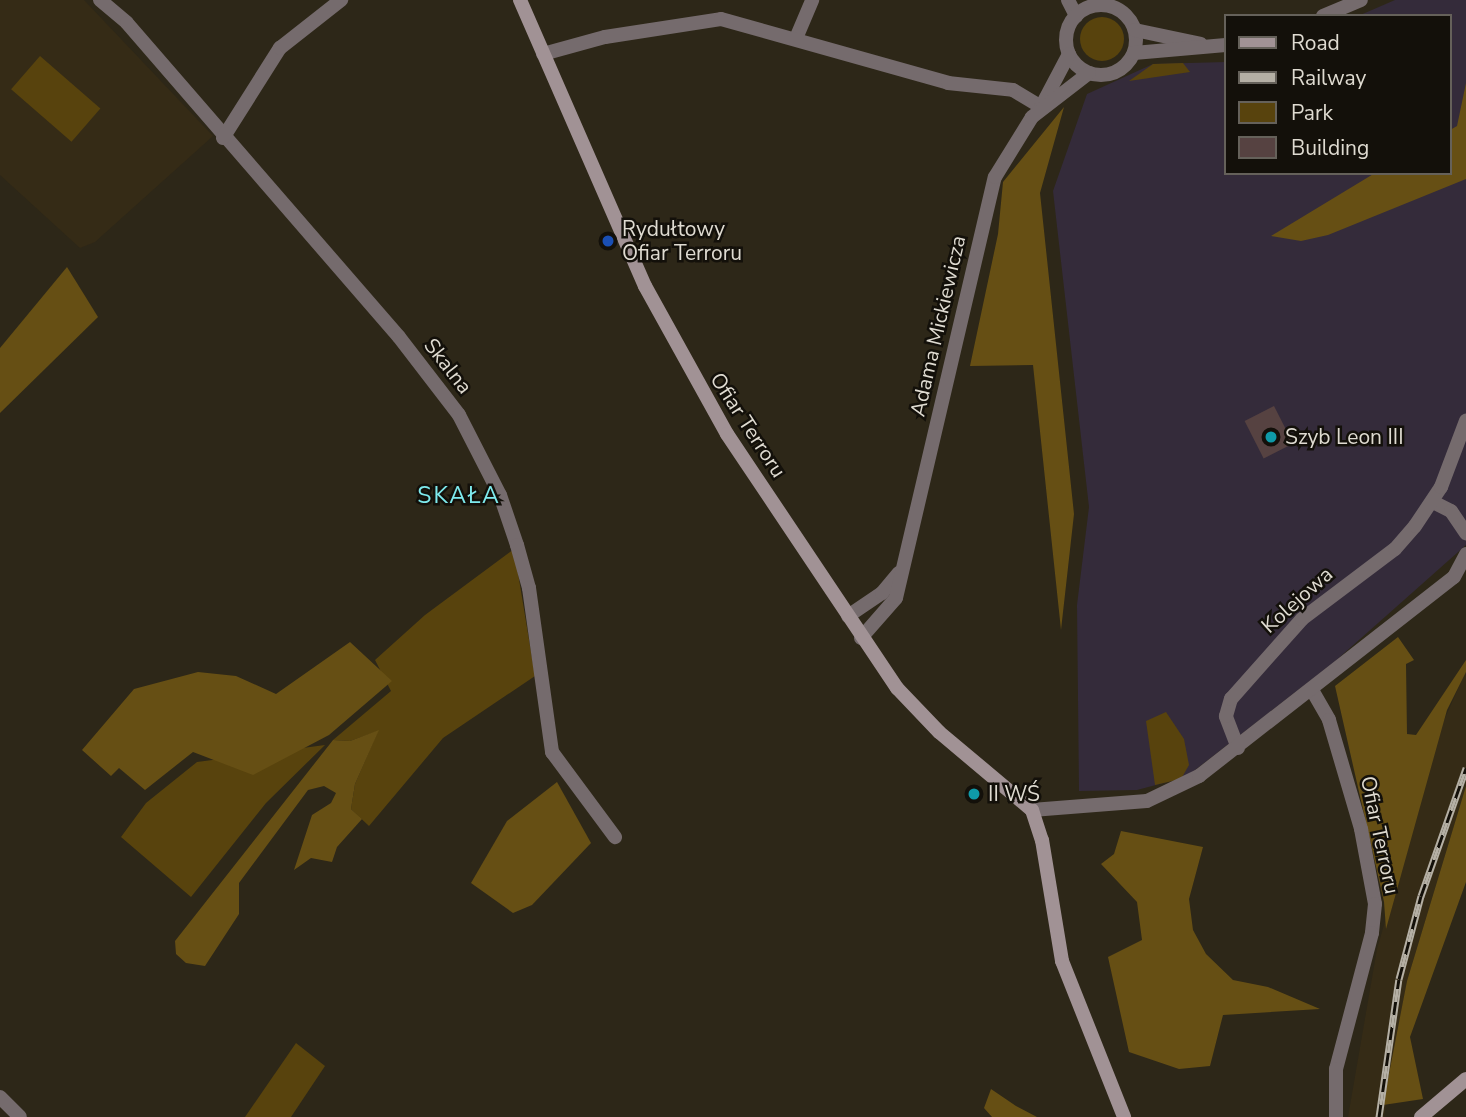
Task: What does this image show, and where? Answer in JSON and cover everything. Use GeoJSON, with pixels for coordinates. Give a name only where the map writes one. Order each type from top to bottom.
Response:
{"type":"FeatureCollection","features":[{"type":"Feature","properties":{"kind":"street","name":"Skalna"},"geometry":{"type":"LineString","coordinates":[[100,0],[127,23],[223,138],[399,337],[470,433],[500,495],[529,588],[552,752],[615,837]]}},
{"type":"Feature","properties":{"kind":"street"},"geometry":{"type":"LineString","coordinates":[[223,138],[280,48],[341,0]]}},
{"type":"Feature","properties":{"kind":"street","name":"Ofiar Terroru"},"geometry":{"type":"LineString","coordinates":[[520,0],[682,360],[861,638],[923,716],[1032,810]]}},
{"type":"Feature","properties":{"kind":"street"},"geometry":{"type":"LineString","coordinates":[[797,36],[812,0]]}},
{"type":"Feature","properties":{"kind":"street"},"geometry":{"type":"LineString","coordinates":[[1068,0],[1076,16]]}},
{"type":"Feature","properties":{"kind":"street"},"geometry":{"type":"LineString","coordinates":[[1328,14],[1361,0]]}},
{"type":"Feature","properties":{"kind":"street"},"geometry":{"type":"LineString","coordinates":[[1094,3],[1119,5],[1135,30],[1134,53],[1117,71],[1089,73],[1069,54],[1066,37],[1076,16],[1094,3]]}},
{"type":"Feature","properties":{"kind":"street"},"geometry":{"type":"LineString","coordinates":[[543,54],[605,37],[721,19],[797,36],[948,83],[1013,90],[1041,107]]}},
{"type":"Feature","properties":{"kind":"street"},"geometry":{"type":"LineString","coordinates":[[1135,30],[1209,46]]}},
{"type":"Feature","properties":{"kind":"street"},"geometry":{"type":"LineString","coordinates":[[1134,53],[1224,46]]}},
{"type":"Feature","properties":{"kind":"street","name":"Adama Mickiewicza"},"geometry":{"type":"LineString","coordinates":[[861,638],[892,608],[992,186],[1011,145],[1041,107],[1069,54]]}},
{"type":"Feature","properties":{"kind":"street","name":"Adama Mickiewicza"},"geometry":{"type":"LineString","coordinates":[[1041,107],[1089,73]]}},
{"type":"Feature","properties":{"kind":"street","name":"Kolejowa"},"geometry":{"type":"LineString","coordinates":[[1238,748],[1226,716],[1231,699],[1302,620],[1395,549],[1433,502],[1466,421]]}},
{"type":"Feature","properties":{"kind":"street"},"geometry":{"type":"LineString","coordinates":[[1433,502],[1451,511],[1466,534]]}},
{"type":"Feature","properties":{"kind":"street"},"geometry":{"type":"LineString","coordinates":[[1124,1117],[1064,968],[1042,840],[1032,810],[1147,801],[1182,786],[1238,748],[1454,577],[1466,554]]}},
{"type":"Feature","properties":{"kind":"street","name":"Adama Mickiewicza"},"geometry":{"type":"LineString","coordinates":[[848,616],[882,593],[904,566]]}},
{"type":"Feature","properties":{"kind":"street","name":"Ofiar Terroru"},"geometry":{"type":"LineString","coordinates":[[1312,690],[1336,744],[1375,904],[1372,933],[1336,1069],[1336,1117]]}},
{"type":"Feature","properties":{"kind":"street"},"geometry":{"type":"LineString","coordinates":[[1421,1117],[1466,1079]]}},
{"type":"Feature","properties":{"kind":"street"},"geometry":{"type":"LineString","coordinates":[[0,1097],[20,1117]]}},
{"type":"Feature","properties":{"kind":"shaded area"},"geometry":{"type":"Polygon","coordinates":[[[0,0],[84,0],[213,136],[95,242],[80,248],[0,175],[0,0]]]}},
{"type":"Feature","properties":{"kind":"shaded area"},"geometry":{"type":"Polygon","coordinates":[[[1395,0],[1466,0],[1466,545],[1333,663],[1186,777],[1137,790],[1079,791],[1077,605],[1089,507],[1053,191],[1087,94],[1153,64],[1224,62],[1224,175],[1452,175],[1452,14],[1363,14],[1395,0]]]}},
{"type":"Feature","properties":{"kind":"shaded area"},"geometry":{"type":"Polygon","coordinates":[[[1466,83],[1466,179],[1328,235],[1301,241],[1271,236],[1372,175],[1452,175],[1452,129],[1457,126],[1466,83]]]}},
{"type":"Feature","properties":{"kind":"shaded area"},"geometry":{"type":"Polygon","coordinates":[[[1064,107],[1040,193],[1074,514],[1061,630],[1033,365],[970,366],[998,234],[1003,182],[1064,107]]]}},
{"type":"Feature","properties":{"kind":"shaded area"},"geometry":{"type":"Polygon","coordinates":[[[67,267],[98,317],[0,413],[0,348],[67,267]]]}},
{"type":"Feature","properties":{"kind":"shaded area"},"geometry":{"type":"Polygon","coordinates":[[[1398,637],[1414,660],[1406,664],[1407,734],[1416,735],[1466,660],[1466,672],[1447,710],[1386,929],[1384,902],[1335,686],[1398,637]]]}},
{"type":"Feature","properties":{"kind":"shaded area"},"geometry":{"type":"Polygon","coordinates":[[[350,642],[392,681],[329,735],[253,775],[193,752],[145,790],[119,768],[111,776],[82,750],[134,689],[198,672],[236,676],[276,694],[350,642]]]}},
{"type":"Feature","properties":{"kind":"shaded area"},"geometry":{"type":"Polygon","coordinates":[[[1466,671],[1466,786],[1407,981],[1384,1117],[1348,1117],[1377,949],[1441,727],[1466,671]]]}},
{"type":"Feature","properties":{"kind":"shaded area"},"geometry":{"type":"Polygon","coordinates":[[[379,730],[355,784],[351,809],[362,819],[337,847],[332,862],[311,858],[294,870],[312,815],[331,803],[336,793],[324,786],[308,790],[239,883],[239,914],[205,966],[186,963],[176,954],[175,941],[333,740],[350,741],[379,730]]]}},
{"type":"Feature","properties":{"kind":"shaded area"},"geometry":{"type":"Polygon","coordinates":[[[557,782],[591,843],[532,905],[513,913],[471,883],[507,821],[557,782]]]}},
{"type":"Feature","properties":{"kind":"shaded area"},"geometry":{"type":"Polygon","coordinates":[[[1466,786],[1466,882],[1410,1037],[1423,1099],[1383,1105],[1407,981],[1466,786]]]}},
{"type":"Feature","properties":{"kind":"shaded area"},"geometry":{"type":"Polygon","coordinates":[[[1121,831],[1203,847],[1189,899],[1193,930],[1206,954],[1233,980],[1268,987],[1320,1009],[1223,1015],[1210,1066],[1179,1069],[1129,1052],[1108,957],[1142,940],[1137,902],[1101,864],[1114,854],[1121,831]]]}},
{"type":"Feature","properties":{"kind":"shaded area"},"geometry":{"type":"Polygon","coordinates":[[[991,1089],[1037,1117],[992,1117],[984,1108],[991,1089]]]}},
{"type":"Feature","properties":{"kind":"green space"},"geometry":{"type":"Polygon","coordinates":[[[1102,17],[1118,23],[1124,39],[1118,55],[1102,61],[1086,55],[1080,39],[1086,23],[1102,17]]]}},
{"type":"Feature","properties":{"kind":"green space"},"geometry":{"type":"Polygon","coordinates":[[[40,56],[100,108],[72,142],[11,89],[40,56]]]}},
{"type":"Feature","properties":{"kind":"green space"},"geometry":{"type":"Polygon","coordinates":[[[1183,63],[1190,72],[1129,81],[1153,64],[1183,63]]]}},
{"type":"Feature","properties":{"kind":"green space"},"geometry":{"type":"Polygon","coordinates":[[[514,549],[535,676],[443,738],[369,826],[351,809],[355,784],[378,731],[350,741],[333,740],[391,691],[375,660],[425,615],[514,549]]]}},
{"type":"Feature","properties":{"kind":"green space"},"geometry":{"type":"Polygon","coordinates":[[[1166,712],[1184,739],[1189,765],[1181,779],[1155,785],[1146,721],[1166,712]]]}},
{"type":"Feature","properties":{"kind":"green space"},"geometry":{"type":"Polygon","coordinates":[[[325,745],[266,803],[191,897],[121,837],[146,803],[197,762],[325,745]]]}},
{"type":"Feature","properties":{"kind":"green space"},"geometry":{"type":"Polygon","coordinates":[[[296,1043],[325,1066],[291,1117],[245,1117],[296,1043]]]}},
{"type":"Feature","properties":{"kind":"building","name":"Szyb Leon III"},"geometry":{"type":"Polygon","coordinates":[[[1274,406],[1293,443],[1264,458],[1245,421],[1274,406]]]}},
{"type":"Feature","properties":{"kind":"railway"},"geometry":{"type":"LineString","coordinates":[[1379,1117],[1399,979],[1421,896],[1466,768]]}},
{"type":"Feature","properties":{"kind":"place","name":"Rydułtowy Ofiar Terroru"},"geometry":{"type":"Point","coordinates":[608,241]}},
{"type":"Feature","properties":{"kind":"place","name":"Szyb Leon III"},"geometry":{"type":"Point","coordinates":[1271,437]}},
{"type":"Feature","properties":{"kind":"place","name":"II WŚ"},"geometry":{"type":"Point","coordinates":[974,794]}},
{"type":"Feature","properties":{"kind":"district","name":"SKAŁA"},"geometry":{"type":"Point","coordinates":[459,496]}}]}
